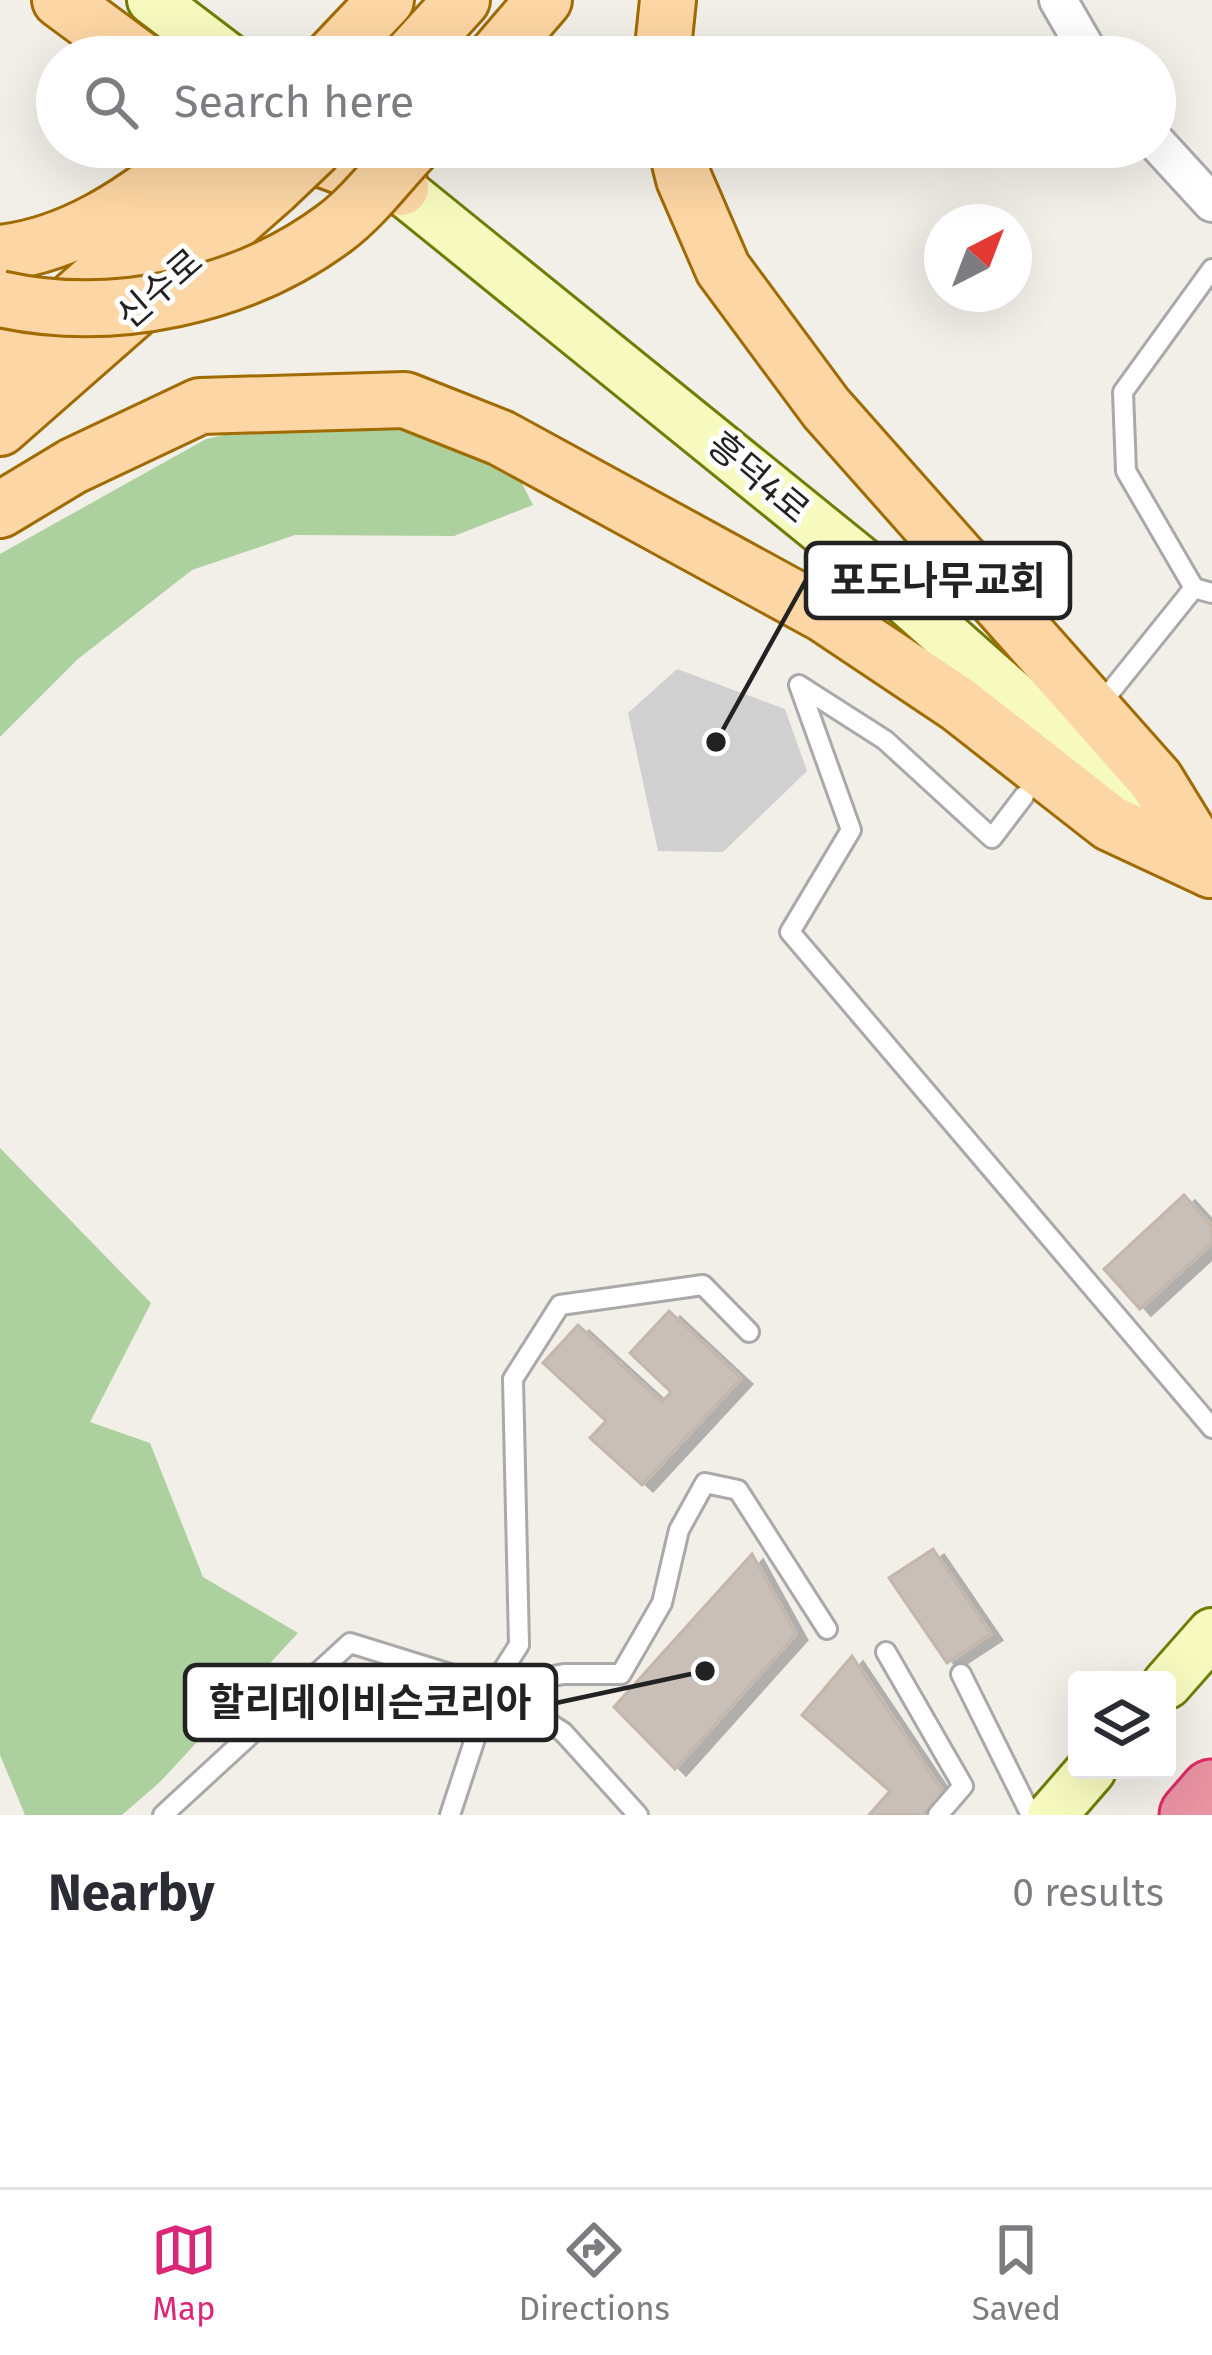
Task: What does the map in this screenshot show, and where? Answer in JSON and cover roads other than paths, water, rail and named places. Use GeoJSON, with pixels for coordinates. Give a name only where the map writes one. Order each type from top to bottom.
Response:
{"type":"FeatureCollection","features":[{"type":"Feature","properties":{"kind":"highway"},"geometry":{"type":"LineString","coordinates":[[1192,1815],[1212,1792]]}},
{"type":"Feature","properties":{"kind":"main road"},"geometry":{"type":"LineString","coordinates":[[60,0],[109,36]]}},
{"type":"Feature","properties":{"kind":"main road"},"geometry":{"type":"LineString","coordinates":[[350,36],[386,0]]}},
{"type":"Feature","properties":{"kind":"main road"},"geometry":{"type":"LineString","coordinates":[[429,36],[462,0]]}},
{"type":"Feature","properties":{"kind":"main road"},"geometry":{"type":"LineString","coordinates":[[513,36],[544,0]]}},
{"type":"Feature","properties":{"kind":"main road"},"geometry":{"type":"LineString","coordinates":[[664,36],[668,0]]}},
{"type":"Feature","properties":{"kind":"main road"},"geometry":{"type":"LineString","coordinates":[[0,253],[70,236],[147,192],[218,168]]}},
{"type":"Feature","properties":{"kind":"main road","name":"신수로"},"geometry":{"type":"LineString","coordinates":[[0,365],[237,168]]}},
{"type":"Feature","properties":{"kind":"main road","name":"신수로"},"geometry":{"type":"LineString","coordinates":[[0,428],[240,168]]}},
{"type":"Feature","properties":{"kind":"main road"},"geometry":{"type":"LineString","coordinates":[[0,299],[110,308],[189,298],[260,271],[339,226],[406,168]]}},
{"type":"Feature","properties":{"kind":"main road"},"geometry":{"type":"LineString","coordinates":[[681,168],[723,269],[826,407],[1156,780],[1212,870]]}},
{"type":"Feature","properties":{"kind":"main road"},"geometry":{"type":"LineString","coordinates":[[0,510],[73,466],[200,406],[405,400],[501,438],[825,615],[958,704],[1110,823],[1212,870]]}},
{"type":"Feature","properties":{"kind":"street"},"geometry":{"type":"LineString","coordinates":[[152,0],[199,36]]}},
{"type":"Feature","properties":{"kind":"street"},"geometry":{"type":"LineString","coordinates":[[1058,0],[1079,36]]}},
{"type":"Feature","properties":{"kind":"street"},"geometry":{"type":"LineString","coordinates":[[1176,164],[1212,203]]}},
{"type":"Feature","properties":{"kind":"street","name":"흥덕4로"},"geometry":{"type":"LineString","coordinates":[[408,168],[1212,870]]}},
{"type":"Feature","properties":{"kind":"street"},"geometry":{"type":"LineString","coordinates":[[1176,1674],[1212,1634]]}},
{"type":"Feature","properties":{"kind":"street"},"geometry":{"type":"LineString","coordinates":[[1052,1815],[1083,1779]]}},
{"type":"Feature","properties":{"kind":"lane"},"geometry":{"type":"LineString","coordinates":[[1103,701],[1203,591],[1126,471],[1123,392],[1212,269]]}},
{"type":"Feature","properties":{"kind":"lane"},"geometry":{"type":"LineString","coordinates":[[1024,796],[992,838],[885,740],[799,685],[850,830],[790,932],[1212,1428]]}},
{"type":"Feature","properties":{"kind":"lane"},"geometry":{"type":"LineString","coordinates":[[450,1815],[492,1687],[519,1645],[514,1378],[560,1305],[703,1286],[749,1332]]}},
{"type":"Feature","properties":{"kind":"lane"},"geometry":{"type":"LineString","coordinates":[[492,1687],[564,1674],[621,1674],[662,1603],[679,1531],[704,1483],[738,1490],[826,1629]]}},
{"type":"Feature","properties":{"kind":"lane"},"geometry":{"type":"LineString","coordinates":[[164,1815],[350,1643],[492,1687],[563,1732],[638,1815]]}},
{"type":"Feature","properties":{"kind":"lane"},"geometry":{"type":"LineString","coordinates":[[886,1652],[963,1786],[938,1815]]}},
{"type":"Feature","properties":{"kind":"lane"},"geometry":{"type":"LineString","coordinates":[[961,1674],[1031,1815]]}},
{"type":"Feature","properties":{"kind":"place","name":"포도나무교회"},"geometry":{"type":"Point","coordinates":[716,742]}},
{"type":"Feature","properties":{"kind":"place","name":"할리데이비슨코리아"},"geometry":{"type":"Point","coordinates":[705,1671]}}]}
